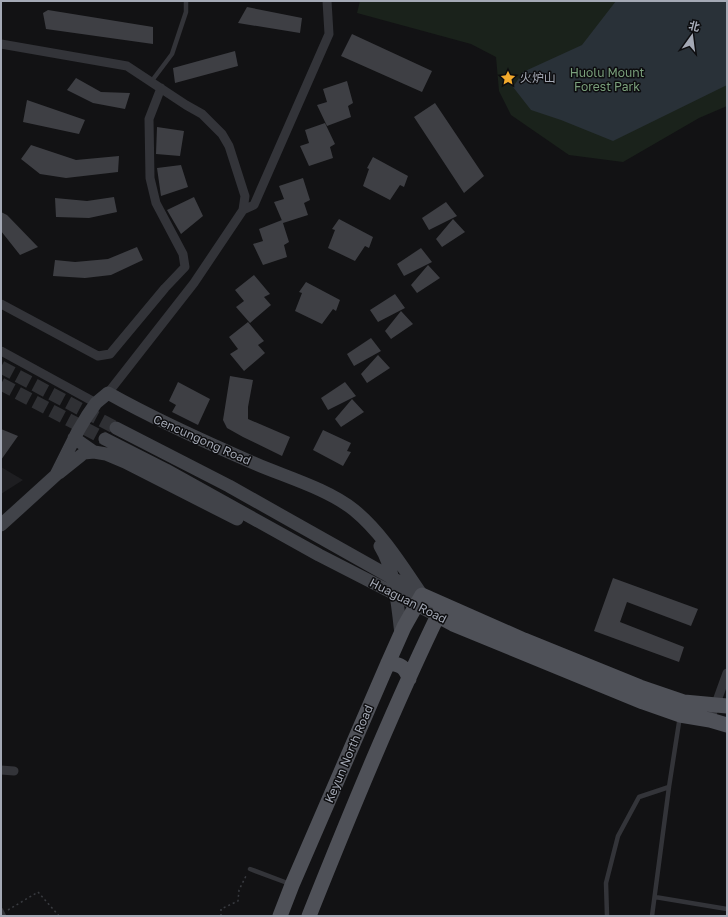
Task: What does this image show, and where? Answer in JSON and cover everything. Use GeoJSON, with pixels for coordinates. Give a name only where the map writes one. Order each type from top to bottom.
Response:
{"type":"FeatureCollection","features":[{"type":"Feature","properties":{"kind":"main road","name":"Huaguan Road"},"geometry":{"type":"LineString","coordinates":[[419,600],[441,611],[524,640],[640,687],[684,702],[721,705]]}},
{"type":"Feature","properties":{"kind":"main road","name":"Keyun North Road"},"geometry":{"type":"LineString","coordinates":[[280,916],[388,663],[419,600]]}},
{"type":"Feature","properties":{"kind":"main road","name":"Huaguan Road"},"geometry":{"type":"LineString","coordinates":[[441,611],[453,624],[607,688],[680,715],[710,720],[727,725]]}},
{"type":"Feature","properties":{"kind":"main road","name":"Keyun North Road"},"geometry":{"type":"LineString","coordinates":[[309,916],[334,852],[380,744],[441,611]]}},
{"type":"Feature","properties":{"kind":"main road"},"geometry":{"type":"LineString","coordinates":[[388,663],[401,665],[408,673],[409,679]]}},
{"type":"Feature","properties":{"kind":"street"},"geometry":{"type":"LineString","coordinates":[[243,210],[254,205],[329,34],[327,1]]}},
{"type":"Feature","properties":{"kind":"street"},"geometry":{"type":"LineString","coordinates":[[1,44],[127,66],[202,114],[222,134],[229,146],[245,196],[243,210],[194,283],[108,394],[96,402],[74,438],[56,475]]}},
{"type":"Feature","properties":{"kind":"street"},"geometry":{"type":"LineString","coordinates":[[1,304],[98,356],[110,354],[165,288],[185,267],[183,254],[156,203],[150,178],[149,119],[161,88]]}},
{"type":"Feature","properties":{"kind":"street"},"geometry":{"type":"LineString","coordinates":[[1,351],[96,402]]}},
{"type":"Feature","properties":{"kind":"street","name":"Cencungong Road"},"geometry":{"type":"LineString","coordinates":[[108,394],[154,419],[326,493],[341,501],[353,509],[373,527],[419,600]]}},
{"type":"Feature","properties":{"kind":"street","name":"Huaguan Road"},"geometry":{"type":"LineString","coordinates":[[116,428],[229,486],[392,578],[419,600]]}},
{"type":"Feature","properties":{"kind":"street"},"geometry":{"type":"LineString","coordinates":[[74,438],[94,452]]}},
{"type":"Feature","properties":{"kind":"street","name":"Huaguan Road"},"geometry":{"type":"LineString","coordinates":[[105,440],[166,470],[329,560],[397,595],[419,600]]}},
{"type":"Feature","properties":{"kind":"street"},"geometry":{"type":"LineString","coordinates":[[1,525],[56,475],[84,453],[94,452],[106,454],[125,462],[251,526],[303,550],[329,560]]}},
{"type":"Feature","properties":{"kind":"street"},"geometry":{"type":"LineString","coordinates":[[341,501],[367,527],[385,554],[397,595],[401,635]]}},
{"type":"Feature","properties":{"kind":"street"},"geometry":{"type":"LineString","coordinates":[[710,720],[721,705],[727,673]]}},
{"type":"Feature","properties":{"kind":"street"},"geometry":{"type":"LineString","coordinates":[[1,770],[14,771]]}},
{"type":"Feature","properties":{"kind":"lane"},"geometry":{"type":"LineString","coordinates":[[151,82],[172,54],[186,12],[186,1]]}},
{"type":"Feature","properties":{"kind":"lane"},"geometry":{"type":"LineString","coordinates":[[652,916],[680,715]]}},
{"type":"Feature","properties":{"kind":"lane"},"geometry":{"type":"LineString","coordinates":[[607,916],[606,882],[618,836],[639,797],[669,787]]}},
{"type":"Feature","properties":{"kind":"lane"},"geometry":{"type":"LineString","coordinates":[[250,869],[292,885]]}},
{"type":"Feature","properties":{"kind":"lane"},"geometry":{"type":"LineString","coordinates":[[654,897],[727,909]]}},
{"type":"Feature","properties":{"kind":"path"},"geometry":{"type":"LineString","coordinates":[[221,916],[221,909],[238,901],[239,890],[250,869]]}},
{"type":"Feature","properties":{"kind":"path"},"geometry":{"type":"LineString","coordinates":[[3,913],[38,892],[59,916]]}},
{"type":"Feature","properties":{"kind":"shaded area"},"geometry":{"type":"Polygon","coordinates":[[[616,1],[727,1],[727,85],[613,141],[561,120],[531,110],[513,87],[523,72],[582,45],[616,1]]]}},
{"type":"Feature","properties":{"kind":"shaded area"},"geometry":{"type":"Polygon","coordinates":[[[1,467],[23,480],[1,494],[1,467]]]}},
{"type":"Feature","properties":{"kind":"green space","name":"Huolu Mount Forest Park"},"geometry":{"type":"Polygon","coordinates":[[[360,1],[727,1],[727,106],[699,118],[623,162],[569,155],[511,115],[499,91],[496,57],[471,44],[357,13],[360,1]]]}},
{"type":"Feature","properties":{"kind":"building"},"geometry":{"type":"Polygon","coordinates":[[[247,7],[302,18],[300,33],[238,23],[247,7]]]}},
{"type":"Feature","properties":{"kind":"building"},"geometry":{"type":"Polygon","coordinates":[[[48,10],[153,27],[153,44],[46,29],[43,13],[48,10]]]}},
{"type":"Feature","properties":{"kind":"building"},"geometry":{"type":"Polygon","coordinates":[[[352,34],[432,71],[422,92],[341,56],[352,34]]]}},
{"type":"Feature","properties":{"kind":"building"},"geometry":{"type":"Polygon","coordinates":[[[235,51],[238,66],[175,83],[173,68],[235,51]]]}},
{"type":"Feature","properties":{"kind":"building"},"geometry":{"type":"Polygon","coordinates":[[[76,78],[101,92],[130,93],[125,109],[93,103],[67,90],[76,78]]]}},
{"type":"Feature","properties":{"kind":"building"},"geometry":{"type":"Polygon","coordinates":[[[347,81],[353,103],[348,106],[351,117],[327,126],[317,105],[327,102],[323,89],[347,81]]]}},
{"type":"Feature","properties":{"kind":"building"},"geometry":{"type":"Polygon","coordinates":[[[27,100],[85,120],[79,134],[23,122],[27,100]]]}},
{"type":"Feature","properties":{"kind":"building"},"geometry":{"type":"Polygon","coordinates":[[[435,103],[484,176],[464,193],[414,117],[435,103]]]}},
{"type":"Feature","properties":{"kind":"building"},"geometry":{"type":"Polygon","coordinates":[[[325,123],[335,144],[330,147],[333,158],[309,166],[300,146],[309,143],[305,130],[325,123]]]}},
{"type":"Feature","properties":{"kind":"building"},"geometry":{"type":"Polygon","coordinates":[[[157,127],[184,131],[180,156],[156,154],[157,127]]]}},
{"type":"Feature","properties":{"kind":"building"},"geometry":{"type":"Polygon","coordinates":[[[31,145],[76,160],[119,156],[118,172],[66,178],[40,174],[21,159],[31,145]]]}},
{"type":"Feature","properties":{"kind":"building"},"geometry":{"type":"Polygon","coordinates":[[[373,157],[408,176],[404,187],[400,185],[390,200],[363,186],[369,169],[367,168],[373,157]]]}},
{"type":"Feature","properties":{"kind":"building"},"geometry":{"type":"Polygon","coordinates":[[[181,165],[188,187],[161,196],[157,168],[181,165]]]}},
{"type":"Feature","properties":{"kind":"building"},"geometry":{"type":"Polygon","coordinates":[[[303,178],[310,200],[304,203],[308,215],[283,223],[274,202],[284,199],[279,186],[303,178]]]}},
{"type":"Feature","properties":{"kind":"building"},"geometry":{"type":"Polygon","coordinates":[[[114,197],[117,212],[89,218],[56,217],[55,198],[87,201],[114,197]]]}},
{"type":"Feature","properties":{"kind":"building"},"geometry":{"type":"Polygon","coordinates":[[[194,197],[203,216],[181,234],[167,210],[194,197]]]}},
{"type":"Feature","properties":{"kind":"building"},"geometry":{"type":"Polygon","coordinates":[[[446,202],[457,216],[429,230],[422,218],[446,202]]]}},
{"type":"Feature","properties":{"kind":"building"},"geometry":{"type":"Polygon","coordinates":[[[1,212],[7,215],[38,247],[20,255],[1,231],[1,212]]]}},
{"type":"Feature","properties":{"kind":"building"},"geometry":{"type":"Polygon","coordinates":[[[339,219],[373,237],[369,248],[365,246],[355,261],[328,248],[335,230],[332,229],[339,219]]]}},
{"type":"Feature","properties":{"kind":"building"},"geometry":{"type":"Polygon","coordinates":[[[453,219],[465,232],[442,247],[436,239],[453,219]]]}},
{"type":"Feature","properties":{"kind":"building"},"geometry":{"type":"Polygon","coordinates":[[[282,220],[289,242],[284,245],[287,257],[263,265],[253,244],[263,241],[259,229],[282,220]]]}},
{"type":"Feature","properties":{"kind":"building"},"geometry":{"type":"Polygon","coordinates":[[[137,247],[143,260],[111,275],[85,278],[53,276],[55,260],[75,262],[108,259],[137,247]]]}},
{"type":"Feature","properties":{"kind":"building"},"geometry":{"type":"Polygon","coordinates":[[[421,248],[432,262],[404,276],[397,264],[421,248]]]}},
{"type":"Feature","properties":{"kind":"building"},"geometry":{"type":"Polygon","coordinates":[[[428,265],[440,278],[417,293],[411,285],[428,265]]]}},
{"type":"Feature","properties":{"kind":"building"},"geometry":{"type":"Polygon","coordinates":[[[254,275],[270,294],[264,297],[271,305],[250,323],[236,307],[244,301],[235,290],[254,275]]]}},
{"type":"Feature","properties":{"kind":"building"},"geometry":{"type":"Polygon","coordinates":[[[306,282],[340,300],[336,311],[333,309],[322,324],[295,311],[302,293],[299,292],[306,282]]]}},
{"type":"Feature","properties":{"kind":"building"},"geometry":{"type":"Polygon","coordinates":[[[395,294],[405,308],[378,322],[370,310],[395,294]]]}},
{"type":"Feature","properties":{"kind":"building"},"geometry":{"type":"Polygon","coordinates":[[[401,311],[413,324],[391,339],[385,331],[401,311]]]}},
{"type":"Feature","properties":{"kind":"building"},"geometry":{"type":"Polygon","coordinates":[[[248,322],[264,341],[258,345],[265,353],[244,371],[230,354],[238,349],[229,337],[248,322]]]}},
{"type":"Feature","properties":{"kind":"building"},"geometry":{"type":"Polygon","coordinates":[[[371,338],[381,351],[354,366],[347,354],[371,338]]]}},
{"type":"Feature","properties":{"kind":"building"},"geometry":{"type":"Polygon","coordinates":[[[378,355],[390,368],[367,383],[361,374],[378,355]]]}},
{"type":"Feature","properties":{"kind":"building"},"geometry":{"type":"Polygon","coordinates":[[[230,376],[253,380],[248,407],[248,419],[290,437],[282,456],[227,428],[223,420],[230,376]]]}},
{"type":"Feature","properties":{"kind":"building"},"geometry":{"type":"Polygon","coordinates":[[[178,382],[210,399],[198,425],[172,412],[176,405],[169,401],[178,382]]]}},
{"type":"Feature","properties":{"kind":"building"},"geometry":{"type":"Polygon","coordinates":[[[345,382],[356,396],[328,410],[321,398],[345,382]]]}},
{"type":"Feature","properties":{"kind":"building"},"geometry":{"type":"Polygon","coordinates":[[[352,399],[364,412],[341,427],[335,419],[352,399]]]}},
{"type":"Feature","properties":{"kind":"building"},"geometry":{"type":"Polygon","coordinates":[[[1,429],[18,436],[1,460],[1,429]]]}},
{"type":"Feature","properties":{"kind":"building"},"geometry":{"type":"Polygon","coordinates":[[[323,430],[351,443],[347,451],[351,452],[343,466],[313,450],[323,430]]]}},
{"type":"Feature","properties":{"kind":"building"},"geometry":{"type":"Polygon","coordinates":[[[613,578],[698,609],[691,626],[627,602],[620,622],[684,647],[679,662],[594,631],[613,578]]]}},
{"type":"Feature","properties":{"kind":"tunnel"},"geometry":{"type":"LineString","coordinates":[[1,367],[116,428]]}},
{"type":"Feature","properties":{"kind":"tunnel"},"geometry":{"type":"LineString","coordinates":[[1,384],[105,439]]}},
{"type":"Feature","properties":{"kind":"place","name":"火炉山"},"geometry":{"type":"Point","coordinates":[508,78]}}]}
